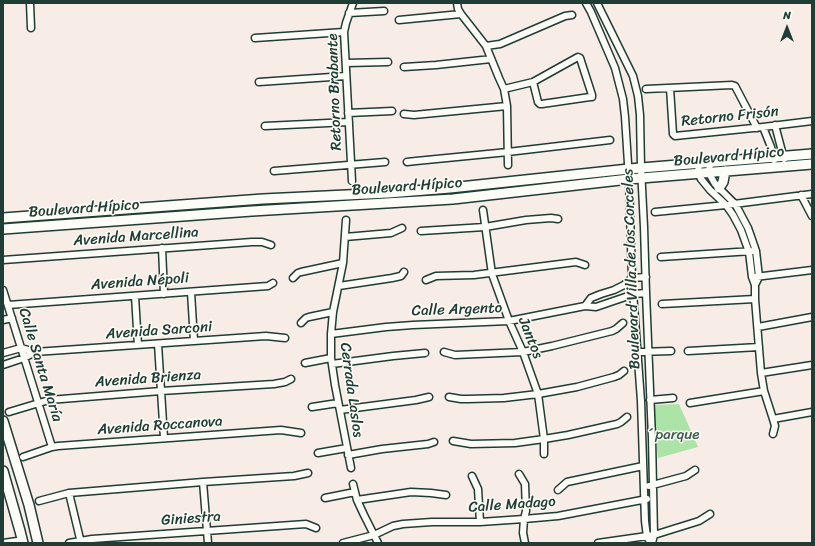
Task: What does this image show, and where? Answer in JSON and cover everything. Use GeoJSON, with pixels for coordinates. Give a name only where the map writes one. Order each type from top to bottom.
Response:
{"type":"FeatureCollection","features":[{"type":"Feature","properties":{"kind":"street"},"geometry":{"type":"LineString","coordinates":[[30,3],[31,28]]}},
{"type":"Feature","properties":{"kind":"street","name":"Retorno Brabante"},"geometry":{"type":"LineString","coordinates":[[352,180],[344,32],[353,3]]}},
{"type":"Feature","properties":{"kind":"street","name":"Boulevard Villa de los Corceles"},"geometry":{"type":"LineString","coordinates":[[586,3],[615,68],[623,99],[629,169],[632,278],[641,401],[646,537],[651,543],[654,535],[652,438],[641,178],[640,116],[638,96],[633,76],[598,5]]}},
{"type":"Feature","properties":{"kind":"street"},"geometry":{"type":"LineString","coordinates":[[591,12],[598,5]]}},
{"type":"Feature","properties":{"kind":"street"},"geometry":{"type":"LineString","coordinates":[[399,20],[457,6],[486,46],[504,89],[507,106],[508,165]]}},
{"type":"Feature","properties":{"kind":"street"},"geometry":{"type":"LineString","coordinates":[[349,13],[384,11]]}},
{"type":"Feature","properties":{"kind":"street"},"geometry":{"type":"LineString","coordinates":[[486,46],[500,44],[565,16],[572,15]]}},
{"type":"Feature","properties":{"kind":"street"},"geometry":{"type":"LineString","coordinates":[[255,38],[344,32]]}},
{"type":"Feature","properties":{"kind":"street"},"geometry":{"type":"LineString","coordinates":[[504,89],[533,82],[578,57],[580,58],[592,97],[540,104],[538,102],[533,82]]}},
{"type":"Feature","properties":{"kind":"street"},"geometry":{"type":"LineString","coordinates":[[404,67],[491,59]]}},
{"type":"Feature","properties":{"kind":"street"},"geometry":{"type":"LineString","coordinates":[[346,63],[388,62]]}},
{"type":"Feature","properties":{"kind":"street"},"geometry":{"type":"LineString","coordinates":[[259,82],[346,76]]}},
{"type":"Feature","properties":{"kind":"street"},"geometry":{"type":"LineString","coordinates":[[646,89],[730,84],[735,86],[757,128]]}},
{"type":"Feature","properties":{"kind":"street","name":"Retorno Frisón"},"geometry":{"type":"LineString","coordinates":[[670,88],[674,135],[757,128],[812,121]]}},
{"type":"Feature","properties":{"kind":"street"},"geometry":{"type":"LineString","coordinates":[[404,114],[414,115],[507,106]]}},
{"type":"Feature","properties":{"kind":"street"},"geometry":{"type":"LineString","coordinates":[[348,112],[392,111]]}},
{"type":"Feature","properties":{"kind":"street"},"geometry":{"type":"LineString","coordinates":[[265,126],[349,122]]}},
{"type":"Feature","properties":{"kind":"street"},"geometry":{"type":"LineString","coordinates":[[775,125],[786,166]]}},
{"type":"Feature","properties":{"kind":"street"},"geometry":{"type":"LineString","coordinates":[[764,127],[774,157],[774,167]]}},
{"type":"Feature","properties":{"kind":"street"},"geometry":{"type":"LineString","coordinates":[[406,162],[610,140]]}},
{"type":"Feature","properties":{"kind":"street","name":"Boulevard Hípico"},"geometry":{"type":"LineString","coordinates":[[3,218],[262,199],[458,187],[629,169],[812,154]]}},
{"type":"Feature","properties":{"kind":"street"},"geometry":{"type":"LineString","coordinates":[[274,171],[385,162]]}},
{"type":"Feature","properties":{"kind":"street"},"geometry":{"type":"LineString","coordinates":[[710,162],[709,173],[716,191],[741,230],[749,252],[755,277],[755,299],[761,373],[764,391],[775,426],[774,434]]}},
{"type":"Feature","properties":{"kind":"street"},"geometry":{"type":"LineString","coordinates":[[699,163],[698,173],[701,179],[735,204],[748,228],[756,251],[755,277]]}},
{"type":"Feature","properties":{"kind":"street","name":"Boulevard Hípico"},"geometry":{"type":"LineString","coordinates":[[3,229],[252,211],[453,199],[629,179],[812,164]]}},
{"type":"Feature","properties":{"kind":"street"},"geometry":{"type":"LineString","coordinates":[[716,191],[723,182],[725,172]]}},
{"type":"Feature","properties":{"kind":"street"},"geometry":{"type":"LineString","coordinates":[[359,194],[360,204]]}},
{"type":"Feature","properties":{"kind":"street"},"geometry":{"type":"LineString","coordinates":[[655,212],[812,194]]}},
{"type":"Feature","properties":{"kind":"street"},"geometry":{"type":"LineString","coordinates":[[801,195],[812,216]]}},
{"type":"Feature","properties":{"kind":"street","name":"Jantos"},"geometry":{"type":"LineString","coordinates":[[483,210],[492,274],[538,394],[544,439],[544,454]]}},
{"type":"Feature","properties":{"kind":"street"},"geometry":{"type":"LineString","coordinates":[[421,231],[485,227],[526,220],[551,218],[558,219]]}},
{"type":"Feature","properties":{"kind":"street","name":"Cerrada Laslos"},"geometry":{"type":"LineString","coordinates":[[346,220],[343,263],[330,334],[338,402],[351,468]]}},
{"type":"Feature","properties":{"kind":"street"},"geometry":{"type":"LineString","coordinates":[[345,237],[391,233],[402,228]]}},
{"type":"Feature","properties":{"kind":"street","name":"Avenida Marcellina"},"geometry":{"type":"LineString","coordinates":[[3,260],[252,242],[262,242],[271,245]]}},
{"type":"Feature","properties":{"kind":"street"},"geometry":{"type":"LineString","coordinates":[[162,248],[164,294]]}},
{"type":"Feature","properties":{"kind":"street"},"geometry":{"type":"LineString","coordinates":[[661,257],[756,251]]}},
{"type":"Feature","properties":{"kind":"street"},"geometry":{"type":"LineString","coordinates":[[426,280],[436,276],[492,274],[576,262],[585,265]]}},
{"type":"Feature","properties":{"kind":"street"},"geometry":{"type":"LineString","coordinates":[[293,278],[301,272],[343,263]]}},
{"type":"Feature","properties":{"kind":"street"},"geometry":{"type":"LineString","coordinates":[[755,277],[812,270]]}},
{"type":"Feature","properties":{"kind":"street"},"geometry":{"type":"LineString","coordinates":[[339,286],[392,278],[401,276],[404,272]]}},
{"type":"Feature","properties":{"kind":"street"},"geometry":{"type":"LineString","coordinates":[[632,278],[646,277]]}},
{"type":"Feature","properties":{"kind":"street","name":"Calle Argento"},"geometry":{"type":"LineString","coordinates":[[584,306],[591,298],[619,288],[632,278]]}},
{"type":"Feature","properties":{"kind":"street","name":"Avenida Népoli"},"geometry":{"type":"LineString","coordinates":[[8,305],[268,286],[273,283]]}},
{"type":"Feature","properties":{"kind":"street","name":"Calle Santa María"},"geometry":{"type":"LineString","coordinates":[[3,290],[52,447]]}},
{"type":"Feature","properties":{"kind":"street"},"geometry":{"type":"LineString","coordinates":[[190,292],[194,341]]}},
{"type":"Feature","properties":{"kind":"street","name":"Calle Argento"},"geometry":{"type":"LineString","coordinates":[[330,334],[413,325],[509,321],[584,306],[596,307],[634,294],[646,294]]}},
{"type":"Feature","properties":{"kind":"street"},"geometry":{"type":"LineString","coordinates":[[135,296],[138,345]]}},
{"type":"Feature","properties":{"kind":"street"},"geometry":{"type":"LineString","coordinates":[[662,304],[755,299]]}},
{"type":"Feature","properties":{"kind":"street"},"geometry":{"type":"LineString","coordinates":[[301,323],[306,318],[333,312]]}},
{"type":"Feature","properties":{"kind":"street"},"geometry":{"type":"LineString","coordinates":[[758,327],[812,317]]}},
{"type":"Feature","properties":{"kind":"street"},"geometry":{"type":"LineString","coordinates":[[3,320],[12,318]]}},
{"type":"Feature","properties":{"kind":"street"},"geometry":{"type":"LineString","coordinates":[[444,352],[456,355],[522,352],[612,331],[623,323]]}},
{"type":"Feature","properties":{"kind":"street"},"geometry":{"type":"LineString","coordinates":[[637,330],[647,329]]}},
{"type":"Feature","properties":{"kind":"street","name":"Avenida Sarconi"},"geometry":{"type":"LineString","coordinates":[[21,348],[34,352],[271,336],[285,338]]}},
{"type":"Feature","properties":{"kind":"street"},"geometry":{"type":"LineString","coordinates":[[158,344],[164,438]]}},
{"type":"Feature","properties":{"kind":"street"},"geometry":{"type":"LineString","coordinates":[[688,351],[759,347]]}},
{"type":"Feature","properties":{"kind":"street"},"geometry":{"type":"LineString","coordinates":[[3,353],[21,348]]}},
{"type":"Feature","properties":{"kind":"street"},"geometry":{"type":"LineString","coordinates":[[638,352],[671,351]]}},
{"type":"Feature","properties":{"kind":"street","name":"Avenida Sarconi"},"geometry":{"type":"LineString","coordinates":[[3,364],[24,358],[34,352]]}},
{"type":"Feature","properties":{"kind":"street"},"geometry":{"type":"LineString","coordinates":[[305,363],[425,353]]}},
{"type":"Feature","properties":{"kind":"street"},"geometry":{"type":"LineString","coordinates":[[761,373],[812,365]]}},
{"type":"Feature","properties":{"kind":"street"},"geometry":{"type":"LineString","coordinates":[[449,397],[461,399],[504,398],[538,394],[577,387],[614,377],[624,370]]}},
{"type":"Feature","properties":{"kind":"street","name":"Avenida Brienza"},"geometry":{"type":"LineString","coordinates":[[9,412],[50,400],[274,384],[285,382],[290,379]]}},
{"type":"Feature","properties":{"kind":"street"},"geometry":{"type":"LineString","coordinates":[[690,403],[764,391]]}},
{"type":"Feature","properties":{"kind":"street"},"geometry":{"type":"LineString","coordinates":[[340,410],[429,397]]}},
{"type":"Feature","properties":{"kind":"street"},"geometry":{"type":"LineString","coordinates":[[650,400],[673,398]]}},
{"type":"Feature","properties":{"kind":"street"},"geometry":{"type":"LineString","coordinates":[[312,407],[338,402]]}},
{"type":"Feature","properties":{"kind":"street"},"geometry":{"type":"LineString","coordinates":[[773,419],[812,412]]}},
{"type":"Feature","properties":{"kind":"street"},"geometry":{"type":"LineString","coordinates":[[453,441],[464,444],[516,443],[568,435],[617,424],[627,417]]}},
{"type":"Feature","properties":{"kind":"street"},"geometry":{"type":"LineString","coordinates":[[3,421],[29,505],[38,543]]}},
{"type":"Feature","properties":{"kind":"street","name":"Avenida Roccanova"},"geometry":{"type":"LineString","coordinates":[[23,457],[52,447],[281,430],[301,433]]}},
{"type":"Feature","properties":{"kind":"street"},"geometry":{"type":"LineString","coordinates":[[643,438],[652,438]]}},
{"type":"Feature","properties":{"kind":"street"},"geometry":{"type":"LineString","coordinates":[[318,453],[382,449],[434,442]]}},
{"type":"Feature","properties":{"kind":"street"},"geometry":{"type":"LineString","coordinates":[[558,490],[567,482],[643,466]]}},
{"type":"Feature","properties":{"kind":"street"},"geometry":{"type":"LineString","coordinates":[[644,487],[653,486],[686,476],[695,470]]}},
{"type":"Feature","properties":{"kind":"street"},"geometry":{"type":"LineString","coordinates":[[39,501],[69,493],[294,476],[308,473]]}},
{"type":"Feature","properties":{"kind":"street"},"geometry":{"type":"LineString","coordinates":[[519,474],[525,484],[526,511],[523,533],[524,543]]}},
{"type":"Feature","properties":{"kind":"street"},"geometry":{"type":"LineString","coordinates":[[3,543],[20,542],[20,531],[6,496],[4,476]]}},
{"type":"Feature","properties":{"kind":"street"},"geometry":{"type":"LineString","coordinates":[[472,476],[478,489],[480,522]]}},
{"type":"Feature","properties":{"kind":"street"},"geometry":{"type":"LineString","coordinates":[[203,482],[208,543]]}},
{"type":"Feature","properties":{"kind":"street"},"geometry":{"type":"LineString","coordinates":[[353,484],[357,500],[378,543]]}},
{"type":"Feature","properties":{"kind":"street"},"geometry":{"type":"LineString","coordinates":[[325,498],[355,492]]}},
{"type":"Feature","properties":{"kind":"street"},"geometry":{"type":"LineString","coordinates":[[357,500],[411,492],[446,495]]}},
{"type":"Feature","properties":{"kind":"street"},"geometry":{"type":"LineString","coordinates":[[69,493],[81,542]]}},
{"type":"Feature","properties":{"kind":"street","name":"Calle Madago"},"geometry":{"type":"LineString","coordinates":[[343,543],[374,535],[393,526],[403,524],[432,522],[480,522],[558,516],[653,498]]}},
{"type":"Feature","properties":{"kind":"street"},"geometry":{"type":"LineString","coordinates":[[598,543],[654,535],[699,521],[710,514]]}},
{"type":"Feature","properties":{"kind":"street","name":"Giniestra"},"geometry":{"type":"LineString","coordinates":[[69,543],[81,542],[92,538],[306,524],[316,528]]}},
{"type":"Feature","properties":{"kind":"street"},"geometry":{"type":"LineString","coordinates":[[20,531],[27,532],[34,527]]}},
{"type":"Feature","properties":{"kind":"green space","name":"´parque"},"geometry":{"type":"Polygon","coordinates":[[[679,404],[698,447],[658,458],[653,405],[679,404]]]}}]}
